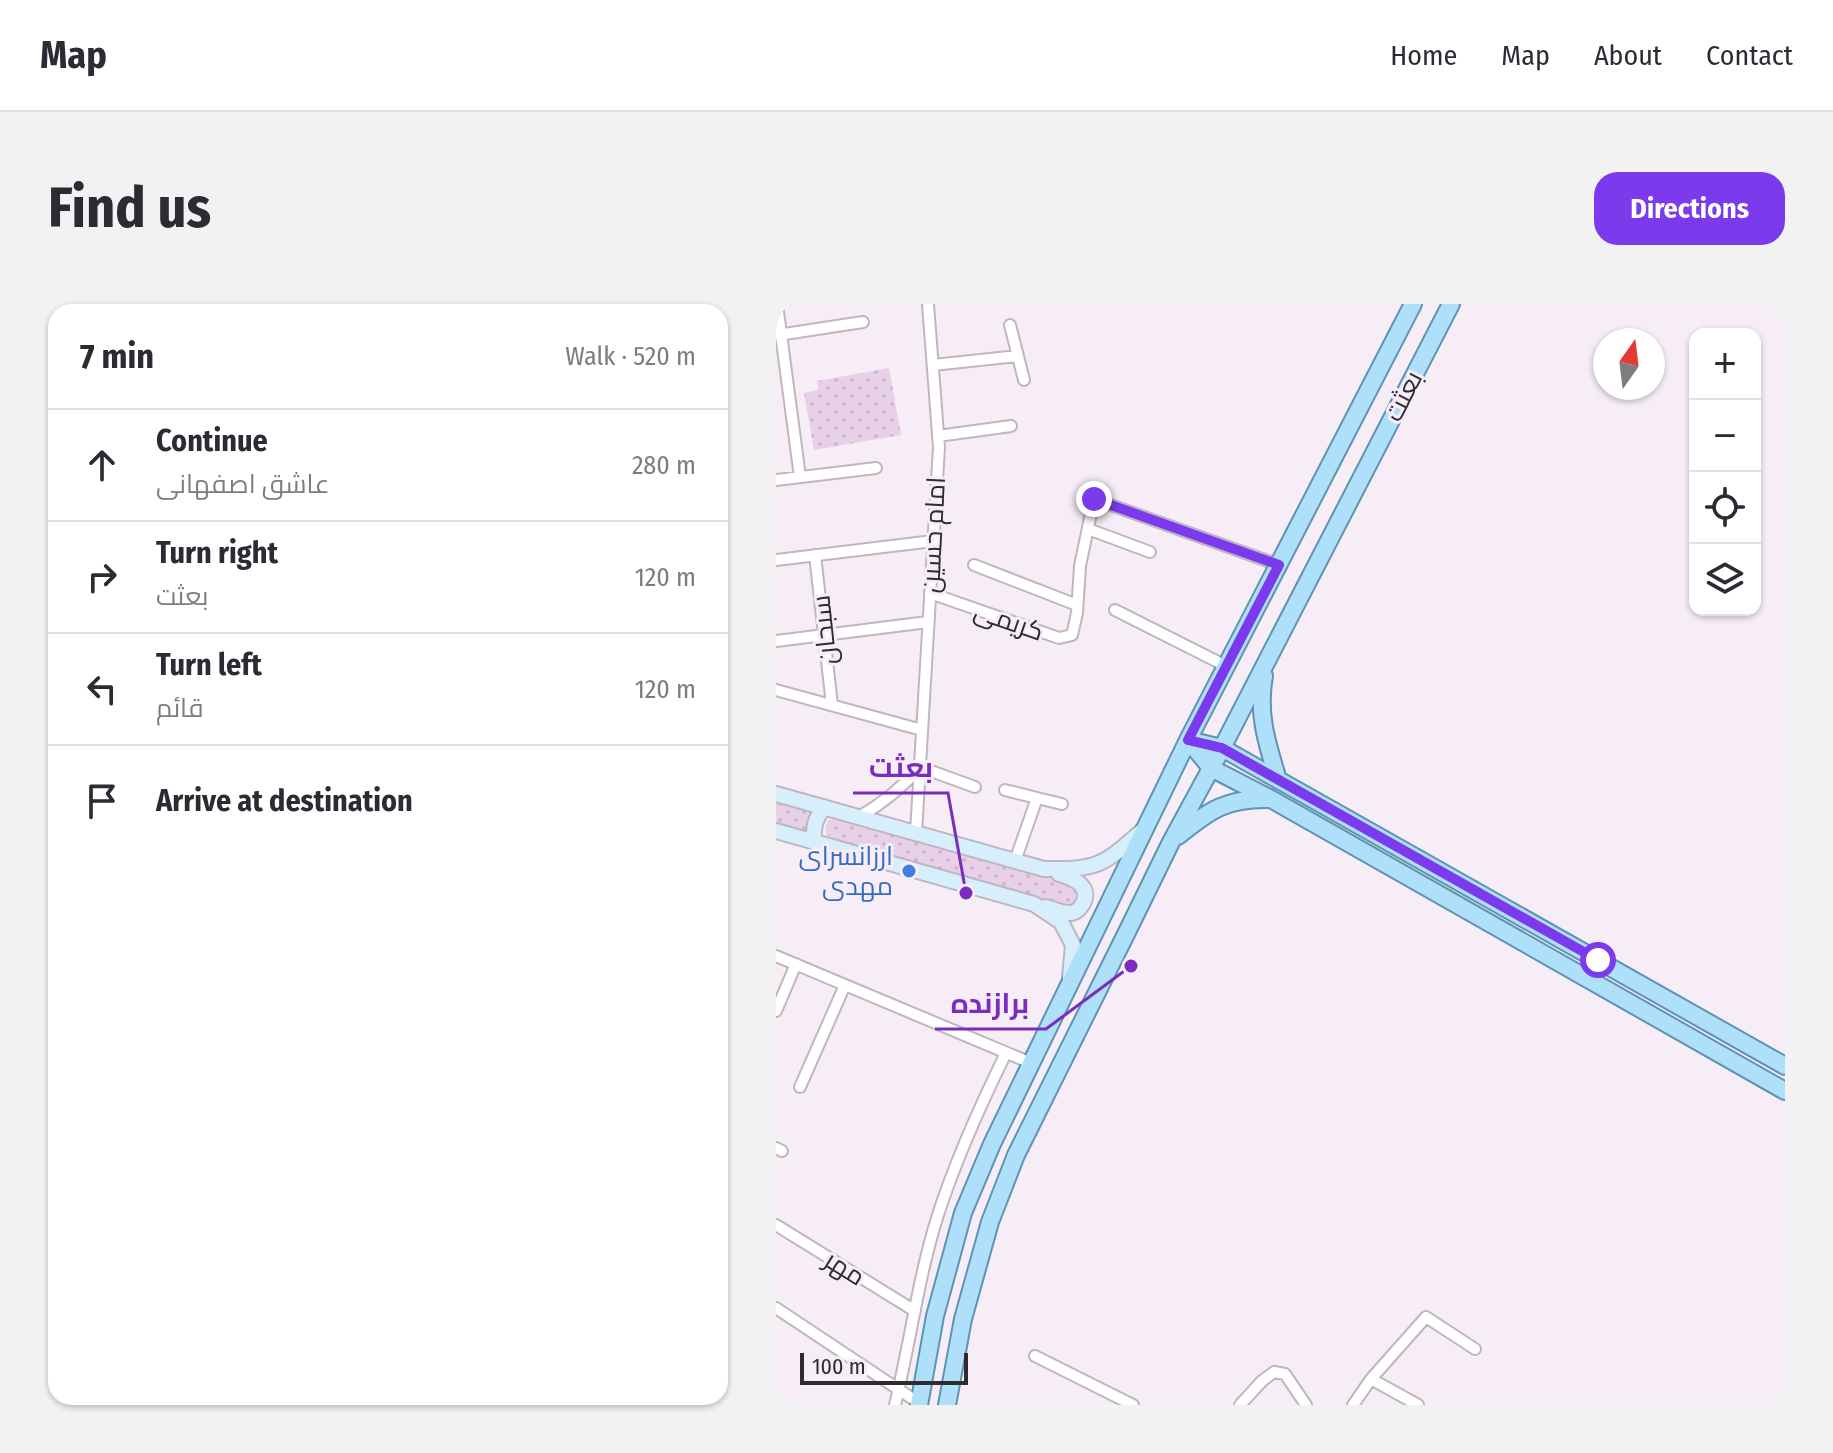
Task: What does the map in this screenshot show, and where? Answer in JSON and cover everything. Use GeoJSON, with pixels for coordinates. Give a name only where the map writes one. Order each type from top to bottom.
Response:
{"type":"FeatureCollection","features":[{"type":"Feature","properties":{"kind":"main road","name":"بعثت"},"geometry":{"type":"LineString","coordinates":[[919,1404],[935,1316],[963,1213],[992,1144],[1188,740],[1413,304]]}},
{"type":"Feature","properties":{"kind":"main road","name":"بعثت"},"geometry":{"type":"LineString","coordinates":[[947,1405],[963,1319],[990,1222],[1016,1155],[1171,842],[1451,304]]}},
{"type":"Feature","properties":{"kind":"main road"},"geometry":{"type":"LineString","coordinates":[[1269,655],[1261,711],[1263,730],[1278,780]]}},
{"type":"Feature","properties":{"kind":"main road"},"geometry":{"type":"LineString","coordinates":[[1188,740],[1222,748],[1785,1066]]}},
{"type":"Feature","properties":{"kind":"main road"},"geometry":{"type":"LineString","coordinates":[[1188,740],[1211,768],[1271,799],[1785,1091]]}},
{"type":"Feature","properties":{"kind":"main road"},"geometry":{"type":"LineString","coordinates":[[776,794],[1075,878],[1084,888],[1085,896],[1079,910],[1072,913],[776,831]]}},
{"type":"Feature","properties":{"kind":"main road"},"geometry":{"type":"LineString","coordinates":[[1171,842],[1205,814],[1228,803],[1271,799]]}},
{"type":"Feature","properties":{"kind":"main road"},"geometry":{"type":"LineString","coordinates":[[814,842],[816,817],[824,807]]}},
{"type":"Feature","properties":{"kind":"main road"},"geometry":{"type":"LineString","coordinates":[[1044,869],[1091,867],[1110,859],[1145,829]]}},
{"type":"Feature","properties":{"kind":"main road"},"geometry":{"type":"LineString","coordinates":[[1034,904],[1061,922],[1073,945],[1070,981]]}},
{"type":"Feature","properties":{"kind":"main road"},"geometry":{"type":"LineString","coordinates":[[992,1144],[1016,1155]]}},
{"type":"Feature","properties":{"kind":"street"},"geometry":{"type":"LineString","coordinates":[[777,304],[800,477]]}},
{"type":"Feature","properties":{"kind":"street","name":"امام حسین"},"geometry":{"type":"LineString","coordinates":[[916,833],[939,447],[928,304]]}},
{"type":"Feature","properties":{"kind":"street"},"geometry":{"type":"LineString","coordinates":[[779,335],[863,322]]}},
{"type":"Feature","properties":{"kind":"street"},"geometry":{"type":"LineString","coordinates":[[1010,325],[1024,380]]}},
{"type":"Feature","properties":{"kind":"street"},"geometry":{"type":"LineString","coordinates":[[933,365],[1018,356]]}},
{"type":"Feature","properties":{"kind":"street"},"geometry":{"type":"LineString","coordinates":[[776,406],[791,404]]}},
{"type":"Feature","properties":{"kind":"street"},"geometry":{"type":"LineString","coordinates":[[938,436],[1011,426]]}},
{"type":"Feature","properties":{"kind":"street"},"geometry":{"type":"LineString","coordinates":[[776,480],[876,468]]}},
{"type":"Feature","properties":{"kind":"street"},"geometry":{"type":"LineString","coordinates":[[1150,552],[1088,526],[1094,499],[1279,565]]}},
{"type":"Feature","properties":{"kind":"street","name":"کریمی"},"geometry":{"type":"LineString","coordinates":[[930,593],[1059,638],[1072,635],[1088,526]]}},
{"type":"Feature","properties":{"kind":"street"},"geometry":{"type":"LineString","coordinates":[[776,560],[933,541]]}},
{"type":"Feature","properties":{"kind":"street","name":"سبحان"},"geometry":{"type":"LineString","coordinates":[[815,555],[832,705]]}},
{"type":"Feature","properties":{"kind":"street"},"geometry":{"type":"LineString","coordinates":[[974,565],[1077,605]]}},
{"type":"Feature","properties":{"kind":"street"},"geometry":{"type":"LineString","coordinates":[[1115,610],[1226,666]]}},
{"type":"Feature","properties":{"kind":"street"},"geometry":{"type":"LineString","coordinates":[[776,641],[928,622]]}},
{"type":"Feature","properties":{"kind":"street"},"geometry":{"type":"LineString","coordinates":[[776,690],[922,730]]}},
{"type":"Feature","properties":{"kind":"street"},"geometry":{"type":"LineString","coordinates":[[859,817],[900,789],[920,767],[975,787]]}},
{"type":"Feature","properties":{"kind":"street"},"geometry":{"type":"LineString","coordinates":[[1005,790],[1062,804]]}},
{"type":"Feature","properties":{"kind":"street"},"geometry":{"type":"LineString","coordinates":[[1015,861],[1037,798]]}},
{"type":"Feature","properties":{"kind":"street"},"geometry":{"type":"LineString","coordinates":[[776,956],[1031,1063]]}},
{"type":"Feature","properties":{"kind":"street"},"geometry":{"type":"LineString","coordinates":[[776,1011],[796,964]]}},
{"type":"Feature","properties":{"kind":"street"},"geometry":{"type":"LineString","coordinates":[[800,1087],[845,985]]}},
{"type":"Feature","properties":{"kind":"street"},"geometry":{"type":"LineString","coordinates":[[895,1405],[937,1219],[987,1090],[1006,1053]]}},
{"type":"Feature","properties":{"kind":"street","name":"مهر"},"geometry":{"type":"LineString","coordinates":[[776,1225],[915,1311]]}},
{"type":"Feature","properties":{"kind":"street"},"geometry":{"type":"LineString","coordinates":[[776,1308],[919,1404]]}},
{"type":"Feature","properties":{"kind":"street"},"geometry":{"type":"LineString","coordinates":[[1353,1405],[1371,1379],[1426,1317],[1475,1349]]}},
{"type":"Feature","properties":{"kind":"street"},"geometry":{"type":"LineString","coordinates":[[1035,1356],[1133,1405]]}},
{"type":"Feature","properties":{"kind":"street"},"geometry":{"type":"LineString","coordinates":[[1240,1405],[1274,1372],[1285,1374],[1306,1405]]}},
{"type":"Feature","properties":{"kind":"street"},"geometry":{"type":"LineString","coordinates":[[1371,1379],[1418,1405]]}},
{"type":"Feature","properties":{"kind":"shaded area"},"geometry":{"type":"Polygon","coordinates":[[[889,368],[901,435],[814,450],[804,393],[818,390],[817,381],[889,368]]]}},
{"type":"Feature","properties":{"kind":"shaded area"},"geometry":{"type":"Polygon","coordinates":[[[776,800],[810,812],[813,823],[808,834],[776,824],[776,800]]]}},
{"type":"Feature","properties":{"kind":"shaded area"},"geometry":{"type":"Polygon","coordinates":[[[837,818],[1061,878],[1073,883],[1076,894],[1074,904],[1065,906],[1041,900],[836,840],[827,835],[825,827],[829,820],[837,818]]]}},
{"type":"Feature","properties":{"kind":"place","name":"ارزانسرای مهدی"},"geometry":{"type":"Point","coordinates":[909,871]}},
{"type":"Feature","properties":{"kind":"place","name":"بعثت"},"geometry":{"type":"Point","coordinates":[966,893]}},
{"type":"Feature","properties":{"kind":"place","name":"برازنده"},"geometry":{"type":"Point","coordinates":[1131,966]}},
{"type":"Feature","properties":{"kind":"route"},"geometry":{"type":"LineString","coordinates":[[1094,499],[1279,565],[1188,740],[1222,748],[1598,960]]}}]}
